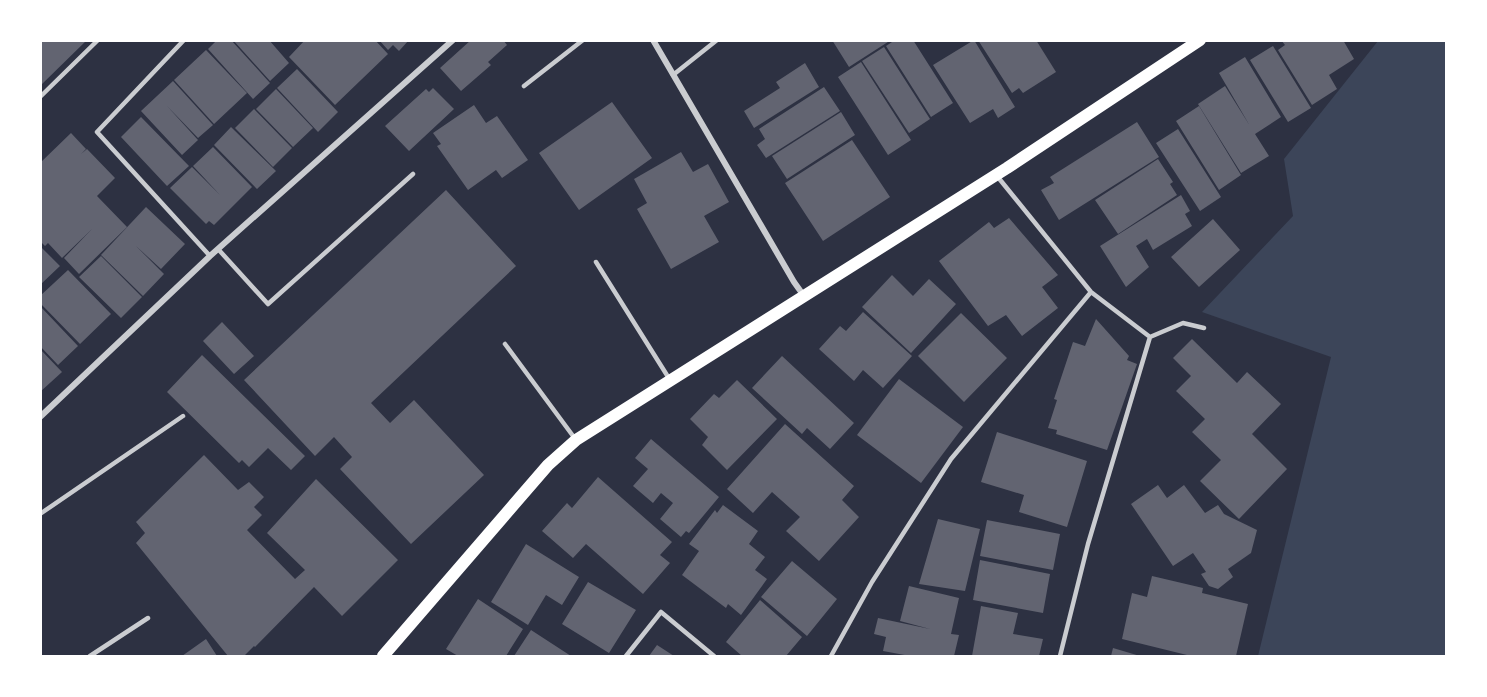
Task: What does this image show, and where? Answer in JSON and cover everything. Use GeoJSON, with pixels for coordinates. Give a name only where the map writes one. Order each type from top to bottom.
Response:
{"type":"FeatureCollection","features":[{"type":"Feature","properties":{"kind":"main road"},"geometry":{"type":"LineString","coordinates":[[383,657],[548,465],[576,440],[996,174],[1200,40]]}},
{"type":"Feature","properties":{"kind":"street"},"geometry":{"type":"LineString","coordinates":[[40,417],[210,256],[453,40]]}},
{"type":"Feature","properties":{"kind":"street"},"geometry":{"type":"LineString","coordinates":[[653,40],[804,296]]}},
{"type":"Feature","properties":{"kind":"lane"},"geometry":{"type":"LineString","coordinates":[[40,97],[98,40]]}},
{"type":"Feature","properties":{"kind":"lane"},"geometry":{"type":"LineString","coordinates":[[184,40],[97,132],[210,256]]}},
{"type":"Feature","properties":{"kind":"lane"},"geometry":{"type":"LineString","coordinates":[[524,86],[583,40]]}},
{"type":"Feature","properties":{"kind":"lane"},"geometry":{"type":"LineString","coordinates":[[673,75],[717,40]]}},
{"type":"Feature","properties":{"kind":"lane"},"geometry":{"type":"LineString","coordinates":[[218,249],[268,304],[413,174]]}},
{"type":"Feature","properties":{"kind":"lane"},"geometry":{"type":"LineString","coordinates":[[996,174],[1091,292],[1150,337]]}},
{"type":"Feature","properties":{"kind":"lane"},"geometry":{"type":"LineString","coordinates":[[596,262],[670,380]]}},
{"type":"Feature","properties":{"kind":"lane"},"geometry":{"type":"LineString","coordinates":[[831,657],[872,582],[951,459],[1091,292]]}},
{"type":"Feature","properties":{"kind":"lane"},"geometry":{"type":"LineString","coordinates":[[1150,337],[1183,323],[1204,328]]}},
{"type":"Feature","properties":{"kind":"lane"},"geometry":{"type":"LineString","coordinates":[[1060,657],[1088,544],[1150,337]]}},
{"type":"Feature","properties":{"kind":"lane"},"geometry":{"type":"LineString","coordinates":[[505,344],[576,440]]}},
{"type":"Feature","properties":{"kind":"lane"},"geometry":{"type":"LineString","coordinates":[[40,514],[183,416]]}},
{"type":"Feature","properties":{"kind":"lane"},"geometry":{"type":"LineString","coordinates":[[626,657],[661,612],[714,657]]}},
{"type":"Feature","properties":{"kind":"lane"},"geometry":{"type":"LineString","coordinates":[[90,657],[148,618]]}},
{"type":"Feature","properties":{"kind":"shaded area"},"geometry":{"type":"Polygon","coordinates":[[[1378,41],[1446,41],[1446,656],[1258,656],[1331,357],[1202,312],[1293,216],[1284,159],[1378,41]]]}},
{"type":"Feature","properties":{"kind":"building"},"geometry":{"type":"Polygon","coordinates":[[[40,40],[87,40],[40,86],[40,40]]]}},
{"type":"Feature","properties":{"kind":"building"},"geometry":{"type":"Polygon","coordinates":[[[217,40],[231,40],[270,83],[253,99],[208,49],[217,40]]]}},
{"type":"Feature","properties":{"kind":"building"},"geometry":{"type":"Polygon","coordinates":[[[233,40],[269,40],[289,63],[270,81],[233,40]]]}},
{"type":"Feature","properties":{"kind":"building"},"geometry":{"type":"Polygon","coordinates":[[[305,40],[375,40],[388,54],[335,105],[289,57],[305,40]]]}},
{"type":"Feature","properties":{"kind":"building"},"geometry":{"type":"Polygon","coordinates":[[[379,40],[409,40],[399,51],[393,45],[388,50],[379,40]]]}},
{"type":"Feature","properties":{"kind":"building"},"geometry":{"type":"Polygon","coordinates":[[[471,40],[503,40],[507,45],[488,62],[491,65],[461,91],[440,68],[471,40]]]}},
{"type":"Feature","properties":{"kind":"building"},"geometry":{"type":"Polygon","coordinates":[[[832,40],[891,40],[849,67],[832,40]]]}},
{"type":"Feature","properties":{"kind":"building"},"geometry":{"type":"Polygon","coordinates":[[[895,40],[913,40],[953,103],[931,117],[886,46],[895,40]]]}},
{"type":"Feature","properties":{"kind":"building"},"geometry":{"type":"Polygon","coordinates":[[[974,40],[1015,107],[998,118],[993,109],[970,123],[933,65],[974,40]]]}},
{"type":"Feature","properties":{"kind":"building"},"geometry":{"type":"Polygon","coordinates":[[[978,40],[1036,40],[1056,72],[1023,93],[1019,88],[1012,93],[978,40]]]}},
{"type":"Feature","properties":{"kind":"building"},"geometry":{"type":"Polygon","coordinates":[[[1281,40],[1343,40],[1354,59],[1329,75],[1337,89],[1312,105],[1278,50],[1285,45],[1281,40]]]}},
{"type":"Feature","properties":{"kind":"building"},"geometry":{"type":"Polygon","coordinates":[[[1273,46],[1311,108],[1288,122],[1250,60],[1273,46]]]}},
{"type":"Feature","properties":{"kind":"building"},"geometry":{"type":"Polygon","coordinates":[[[884,47],[930,119],[909,133],[862,61],[884,47]]]}},
{"type":"Feature","properties":{"kind":"building"},"geometry":{"type":"Polygon","coordinates":[[[206,50],[247,93],[214,124],[174,80],[206,50]]]}},
{"type":"Feature","properties":{"kind":"building"},"geometry":{"type":"Polygon","coordinates":[[[1245,57],[1281,117],[1255,134],[1269,156],[1241,173],[1198,104],[1225,86],[1250,126],[1219,73],[1245,57]]]}},
{"type":"Feature","properties":{"kind":"building"},"geometry":{"type":"Polygon","coordinates":[[[861,62],[911,140],[888,155],[838,77],[861,62]]]}},
{"type":"Feature","properties":{"kind":"building"},"geometry":{"type":"Polygon","coordinates":[[[805,63],[819,87],[754,128],[744,111],[780,88],[776,82],[805,63]]]}},
{"type":"Feature","properties":{"kind":"building"},"geometry":{"type":"Polygon","coordinates":[[[297,69],[338,112],[318,132],[277,88],[297,69]]]}},
{"type":"Feature","properties":{"kind":"building"},"geometry":{"type":"Polygon","coordinates":[[[173,81],[213,125],[198,138],[167,106],[198,140],[182,155],[141,111],[173,81]]]}},
{"type":"Feature","properties":{"kind":"building"},"geometry":{"type":"Polygon","coordinates":[[[824,87],[840,111],[766,158],[757,145],[765,139],[759,129],[824,87]]]}},
{"type":"Feature","properties":{"kind":"building"},"geometry":{"type":"Polygon","coordinates":[[[433,88],[454,109],[409,151],[385,126],[426,89],[429,92],[433,88]]]}},
{"type":"Feature","properties":{"kind":"building"},"geometry":{"type":"Polygon","coordinates":[[[276,89],[313,128],[293,147],[256,109],[276,89]]]}},
{"type":"Feature","properties":{"kind":"building"},"geometry":{"type":"Polygon","coordinates":[[[612,102],[652,158],[579,210],[539,153],[612,102]]]}},
{"type":"Feature","properties":{"kind":"building"},"geometry":{"type":"Polygon","coordinates":[[[474,105],[486,123],[497,116],[528,160],[502,178],[496,170],[468,190],[437,146],[441,144],[433,133],[474,105]]]}},
{"type":"Feature","properties":{"kind":"building"},"geometry":{"type":"Polygon","coordinates":[[[1199,106],[1241,175],[1219,190],[1176,121],[1199,106]]]}},
{"type":"Feature","properties":{"kind":"building"},"geometry":{"type":"Polygon","coordinates":[[[254,109],[292,148],[273,167],[235,128],[254,109]]]}},
{"type":"Feature","properties":{"kind":"building"},"geometry":{"type":"Polygon","coordinates":[[[841,112],[855,135],[787,179],[772,156],[841,112]]]}},
{"type":"Feature","properties":{"kind":"building"},"geometry":{"type":"Polygon","coordinates":[[[141,117],[189,166],[167,186],[121,137],[141,117]]]}},
{"type":"Feature","properties":{"kind":"building"},"geometry":{"type":"Polygon","coordinates":[[[1137,122],[1159,157],[1059,220],[1041,190],[1054,183],[1050,177],[1137,122]]]}},
{"type":"Feature","properties":{"kind":"building"},"geometry":{"type":"Polygon","coordinates":[[[231,127],[276,171],[257,189],[214,145],[231,127]]]}},
{"type":"Feature","properties":{"kind":"building"},"geometry":{"type":"Polygon","coordinates":[[[1178,129],[1221,197],[1200,211],[1156,143],[1178,129]]]}},
{"type":"Feature","properties":{"kind":"building"},"geometry":{"type":"Polygon","coordinates":[[[71,133],[86,149],[81,154],[87,149],[115,178],[97,196],[127,227],[79,274],[64,258],[92,229],[62,258],[48,243],[45,246],[40,241],[40,163],[71,133]]]}},
{"type":"Feature","properties":{"kind":"building"},"geometry":{"type":"Polygon","coordinates":[[[852,140],[890,197],[823,241],[785,183],[852,140]]]}},
{"type":"Feature","properties":{"kind":"building"},"geometry":{"type":"Polygon","coordinates":[[[213,147],[252,187],[214,225],[209,221],[206,224],[170,188],[192,167],[220,195],[193,166],[213,147]]]}},
{"type":"Feature","properties":{"kind":"building"},"geometry":{"type":"Polygon","coordinates":[[[681,152],[693,172],[708,164],[729,202],[704,216],[719,242],[671,269],[637,209],[647,203],[634,179],[681,152]]]}},
{"type":"Feature","properties":{"kind":"building"},"geometry":{"type":"Polygon","coordinates":[[[1158,159],[1173,182],[1170,184],[1177,195],[1118,234],[1095,200],[1158,159]]]}},
{"type":"Feature","properties":{"kind":"building"},"geometry":{"type":"Polygon","coordinates":[[[446,190],[516,266],[371,403],[390,423],[414,400],[484,475],[411,544],[340,469],[352,457],[334,437],[315,456],[244,380],[446,190]]]}},
{"type":"Feature","properties":{"kind":"building"},"geometry":{"type":"Polygon","coordinates":[[[1181,195],[1190,211],[1185,214],[1192,226],[1153,250],[1147,239],[1136,246],[1149,267],[1126,287],[1100,246],[1181,195]]]}},
{"type":"Feature","properties":{"kind":"building"},"geometry":{"type":"Polygon","coordinates":[[[146,207],[185,244],[161,269],[136,246],[164,274],[143,296],[101,255],[146,207]]]}},
{"type":"Feature","properties":{"kind":"building"},"geometry":{"type":"Polygon","coordinates":[[[1009,218],[1058,275],[1042,287],[1058,308],[1022,336],[1006,315],[988,326],[939,261],[989,222],[994,228],[1009,218]]]}},
{"type":"Feature","properties":{"kind":"building"},"geometry":{"type":"Polygon","coordinates":[[[1213,219],[1240,250],[1199,287],[1171,257],[1213,219]]]}},
{"type":"Feature","properties":{"kind":"building"},"geometry":{"type":"Polygon","coordinates":[[[40,246],[60,266],[40,285],[40,246]]]}},
{"type":"Feature","properties":{"kind":"building"},"geometry":{"type":"Polygon","coordinates":[[[101,256],[142,297],[121,318],[79,277],[101,256]]]}},
{"type":"Feature","properties":{"kind":"building"},"geometry":{"type":"Polygon","coordinates":[[[68,270],[111,314],[80,344],[40,303],[40,296],[68,270]]]}},
{"type":"Feature","properties":{"kind":"building"},"geometry":{"type":"Polygon","coordinates":[[[892,275],[913,296],[929,279],[956,304],[911,353],[862,307],[892,275]]]}},
{"type":"Feature","properties":{"kind":"building"},"geometry":{"type":"Polygon","coordinates":[[[40,306],[78,346],[58,365],[40,346],[40,306]]]}},
{"type":"Feature","properties":{"kind":"building"},"geometry":{"type":"Polygon","coordinates":[[[863,312],[912,356],[883,388],[863,370],[854,381],[819,349],[840,326],[846,331],[863,312]]]}},
{"type":"Feature","properties":{"kind":"building"},"geometry":{"type":"Polygon","coordinates":[[[961,313],[1007,358],[964,402],[918,356],[961,313]]]}},
{"type":"Feature","properties":{"kind":"building"},"geometry":{"type":"Polygon","coordinates":[[[1096,319],[1129,356],[1127,360],[1137,364],[1107,450],[1056,434],[1057,430],[1048,428],[1057,400],[1054,399],[1073,342],[1085,346],[1096,319]]]}},
{"type":"Feature","properties":{"kind":"building"},"geometry":{"type":"Polygon","coordinates":[[[222,322],[254,356],[234,374],[203,341],[222,322]]]}},
{"type":"Feature","properties":{"kind":"building"},"geometry":{"type":"Polygon","coordinates":[[[1192,339],[1237,383],[1247,372],[1281,404],[1252,434],[1287,469],[1239,519],[1200,481],[1221,460],[1192,432],[1205,419],[1176,391],[1191,376],[1173,358],[1192,339]]]}},
{"type":"Feature","properties":{"kind":"building"},"geometry":{"type":"Polygon","coordinates":[[[40,349],[62,372],[40,392],[40,349]]]}},
{"type":"Feature","properties":{"kind":"building"},"geometry":{"type":"Polygon","coordinates":[[[202,355],[305,456],[291,470],[268,448],[249,467],[242,460],[239,463],[167,392],[202,355]]]}},
{"type":"Feature","properties":{"kind":"building"},"geometry":{"type":"Polygon","coordinates":[[[782,356],[854,423],[830,449],[807,428],[802,434],[752,388],[782,356]]]}},
{"type":"Feature","properties":{"kind":"building"},"geometry":{"type":"Polygon","coordinates":[[[899,379],[963,427],[921,483],[857,435],[899,379]]]}},
{"type":"Feature","properties":{"kind":"building"},"geometry":{"type":"Polygon","coordinates":[[[737,380],[777,419],[727,470],[702,445],[708,437],[690,419],[714,394],[719,398],[737,380]]]}},
{"type":"Feature","properties":{"kind":"building"},"geometry":{"type":"Polygon","coordinates":[[[785,424],[854,486],[842,500],[859,517],[819,561],[786,531],[800,517],[772,492],[753,513],[727,489],[785,424]]]}},
{"type":"Feature","properties":{"kind":"building"},"geometry":{"type":"Polygon","coordinates":[[[997,432],[1087,461],[1067,527],[1019,512],[1024,495],[981,482],[997,432]]]}},
{"type":"Feature","properties":{"kind":"building"},"geometry":{"type":"Polygon","coordinates":[[[651,439],[719,497],[689,533],[686,531],[681,537],[660,519],[673,503],[661,493],[653,503],[633,486],[648,469],[635,458],[651,439]]]}},
{"type":"Feature","properties":{"kind":"building"},"geometry":{"type":"Polygon","coordinates":[[[204,455],[238,490],[249,482],[264,497],[254,507],[262,515],[247,530],[295,579],[305,570],[267,533],[316,479],[398,560],[342,616],[314,587],[244,656],[228,656],[136,543],[145,533],[136,522],[204,455]]]}},
{"type":"Feature","properties":{"kind":"building"},"geometry":{"type":"Polygon","coordinates":[[[598,477],[672,542],[660,555],[670,563],[643,594],[586,544],[573,558],[542,531],[567,503],[572,508],[598,477]]]}},
{"type":"Feature","properties":{"kind":"building"},"geometry":{"type":"Polygon","coordinates":[[[1158,485],[1167,498],[1184,485],[1205,513],[1218,505],[1224,514],[1257,530],[1251,553],[1228,569],[1233,577],[1218,589],[1209,586],[1201,574],[1206,572],[1193,553],[1173,566],[1131,504],[1158,485]]]}},
{"type":"Feature","properties":{"kind":"building"},"geometry":{"type":"Polygon","coordinates":[[[723,505],[758,531],[749,544],[765,557],[755,570],[767,579],[741,615],[728,604],[726,608],[682,575],[699,551],[689,544],[715,510],[717,513],[723,505]]]}},
{"type":"Feature","properties":{"kind":"building"},"geometry":{"type":"Polygon","coordinates":[[[938,519],[980,529],[965,591],[919,584],[938,519]]]}},
{"type":"Feature","properties":{"kind":"building"},"geometry":{"type":"Polygon","coordinates":[[[987,520],[1060,534],[1053,570],[980,556],[987,520]]]}},
{"type":"Feature","properties":{"kind":"building"},"geometry":{"type":"Polygon","coordinates":[[[526,544],[579,577],[562,605],[546,595],[528,625],[491,602],[526,544]]]}},
{"type":"Feature","properties":{"kind":"building"},"geometry":{"type":"Polygon","coordinates":[[[980,560],[1050,574],[1043,613],[973,600],[980,560]]]}},
{"type":"Feature","properties":{"kind":"building"},"geometry":{"type":"Polygon","coordinates":[[[792,561],[837,599],[807,636],[761,597],[792,561]]]}},
{"type":"Feature","properties":{"kind":"building"},"geometry":{"type":"Polygon","coordinates":[[[1152,576],[1203,588],[1202,593],[1248,604],[1236,656],[1191,656],[1122,639],[1132,593],[1147,597],[1152,576]]]}},
{"type":"Feature","properties":{"kind":"building"},"geometry":{"type":"Polygon","coordinates":[[[588,582],[636,610],[609,653],[562,624],[588,582]]]}},
{"type":"Feature","properties":{"kind":"building"},"geometry":{"type":"Polygon","coordinates":[[[909,586],[959,598],[951,634],[959,635],[954,656],[910,656],[883,651],[886,637],[874,634],[878,618],[930,629],[900,621],[909,586]]]}},
{"type":"Feature","properties":{"kind":"building"},"geometry":{"type":"Polygon","coordinates":[[[478,599],[523,629],[506,656],[458,656],[446,649],[478,599]]]}},
{"type":"Feature","properties":{"kind":"building"},"geometry":{"type":"Polygon","coordinates":[[[760,600],[802,637],[786,656],[742,656],[726,642],[760,600]]]}},
{"type":"Feature","properties":{"kind":"building"},"geometry":{"type":"Polygon","coordinates":[[[981,606],[1018,613],[1013,634],[1043,639],[1039,656],[972,656],[981,606]]]}},
{"type":"Feature","properties":{"kind":"building"},"geometry":{"type":"Polygon","coordinates":[[[531,630],[571,656],[514,656],[531,630]]]}},
{"type":"Feature","properties":{"kind":"building"},"geometry":{"type":"Polygon","coordinates":[[[206,639],[217,656],[182,656],[206,639]]]}},
{"type":"Feature","properties":{"kind":"building"},"geometry":{"type":"Polygon","coordinates":[[[657,645],[674,656],[649,656],[657,645]]]}},
{"type":"Feature","properties":{"kind":"building"},"geometry":{"type":"Polygon","coordinates":[[[1113,648],[1140,656],[1111,656],[1113,648]]]}}]}
